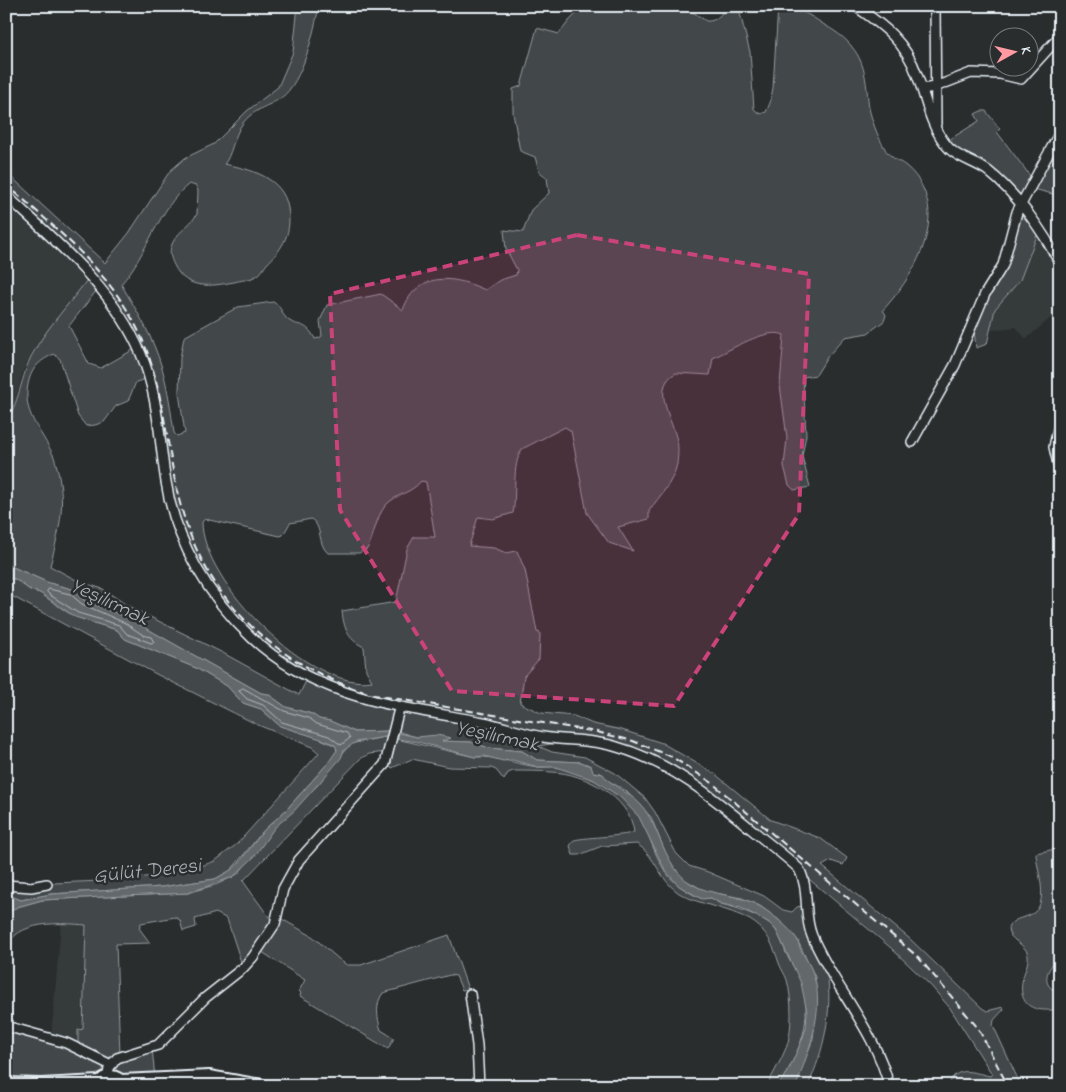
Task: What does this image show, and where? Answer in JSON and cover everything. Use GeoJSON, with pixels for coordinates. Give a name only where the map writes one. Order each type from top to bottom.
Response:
{"type":"FeatureCollection","features":[{"type":"Feature","properties":{"kind":"highway"},"geometry":{"type":"LineString","coordinates":[[6,1084],[41,1085],[110,1079],[209,1077],[262,1086]]}},
{"type":"Feature","properties":{"kind":"street"},"geometry":{"type":"LineString","coordinates":[[855,6],[886,28],[903,46],[911,59],[936,130],[951,151],[988,171],[1020,205],[1048,242],[1060,264]]}},
{"type":"Feature","properties":{"kind":"street"},"geometry":{"type":"LineString","coordinates":[[935,6],[936,130]]}},
{"type":"Feature","properties":{"kind":"street"},"geometry":{"type":"LineString","coordinates":[[922,90],[971,73],[1000,74],[1021,79],[1060,36]]}},
{"type":"Feature","properties":{"kind":"street"},"geometry":{"type":"LineString","coordinates":[[912,442],[955,365],[985,294],[1006,259],[1014,220],[1020,205],[1060,132]]}},
{"type":"Feature","properties":{"kind":"street"},"geometry":{"type":"LineString","coordinates":[[6,195],[100,286],[132,334],[142,356],[152,388],[172,509],[188,551],[216,598],[252,638],[298,671],[338,691],[398,712],[485,723],[536,736],[584,740],[616,747],[653,762],[704,791],[799,869],[804,883],[812,935],[880,1056],[889,1086]]}},
{"type":"Feature","properties":{"kind":"street"},"geometry":{"type":"LineString","coordinates":[[1060,419],[1054,447],[1060,472]]}},
{"type":"Feature","properties":{"kind":"street"},"geometry":{"type":"LineString","coordinates":[[6,1026],[66,1042],[110,1079],[120,1056],[158,1045],[205,998],[243,968],[253,957],[278,917],[283,889],[292,869],[385,764],[398,712]]}},
{"type":"Feature","properties":{"kind":"street"},"geometry":{"type":"LineString","coordinates":[[6,885],[34,887],[47,884]]}},
{"type":"Feature","properties":{"kind":"street"},"geometry":{"type":"LineString","coordinates":[[470,994],[477,1045],[479,1086]]}},
{"type":"Feature","properties":{"kind":"highlighted area"},"geometry":{"type":"Polygon","coordinates":[[[577,235],[809,274],[799,514],[674,706],[452,691],[340,510],[330,294],[577,235]]]}},
{"type":"Feature","properties":{"kind":"shaded area"},"geometry":{"type":"Polygon","coordinates":[[[298,6],[319,6],[306,55],[296,80],[281,98],[256,111],[247,119],[240,128],[229,157],[224,164],[264,176],[280,189],[285,197],[289,225],[288,232],[278,252],[261,273],[251,278],[209,285],[192,283],[185,279],[174,265],[170,252],[173,242],[197,214],[198,191],[196,186],[189,184],[169,205],[138,259],[121,284],[144,324],[154,346],[164,376],[174,433],[177,436],[185,433],[179,393],[180,358],[184,337],[238,307],[273,302],[279,307],[286,318],[304,326],[315,339],[322,336],[320,321],[327,305],[381,294],[403,310],[409,297],[417,288],[427,283],[449,279],[461,281],[485,290],[500,280],[516,275],[517,270],[506,249],[504,230],[523,232],[531,210],[549,193],[547,178],[539,171],[535,157],[520,151],[513,113],[513,89],[521,86],[537,28],[559,34],[584,6],[684,6],[706,21],[710,21],[721,15],[727,6],[738,6],[750,52],[754,109],[760,114],[766,112],[773,88],[778,6],[796,9],[812,17],[835,31],[849,43],[857,54],[863,68],[869,108],[877,133],[888,154],[911,170],[919,181],[925,193],[928,206],[928,226],[921,252],[915,265],[900,289],[883,310],[886,315],[884,321],[868,333],[845,337],[828,356],[816,375],[803,377],[806,435],[802,456],[810,487],[794,490],[789,485],[784,466],[787,438],[780,385],[784,335],[777,333],[768,334],[748,341],[713,358],[710,375],[676,373],[669,379],[665,386],[664,394],[667,412],[678,443],[677,464],[669,483],[649,511],[649,519],[618,527],[633,551],[609,543],[587,513],[571,431],[565,427],[522,449],[515,472],[513,513],[493,519],[478,517],[469,546],[494,548],[506,553],[517,551],[525,570],[537,632],[540,633],[539,659],[524,676],[520,703],[541,713],[574,716],[593,724],[622,730],[662,743],[715,774],[771,820],[820,838],[847,858],[843,865],[831,861],[822,866],[910,939],[982,1008],[987,1011],[1003,1007],[1004,1009],[994,1020],[993,1025],[1021,1086],[947,1086],[955,1075],[960,1073],[971,1072],[990,1076],[992,1074],[950,1008],[931,986],[891,948],[704,791],[617,747],[558,743],[538,746],[552,752],[585,757],[615,773],[645,798],[655,812],[676,853],[689,866],[764,896],[783,910],[792,912],[797,907],[806,905],[825,964],[829,987],[828,1016],[823,1045],[808,1086],[795,1086],[813,1039],[817,1002],[815,977],[797,939],[779,920],[760,906],[742,898],[705,891],[682,878],[667,857],[651,817],[625,790],[607,780],[601,773],[593,772],[589,765],[581,762],[537,760],[522,751],[489,748],[471,742],[438,741],[448,739],[440,737],[410,735],[397,731],[395,708],[390,731],[355,732],[330,721],[319,719],[312,714],[286,707],[268,694],[261,693],[128,618],[84,600],[72,589],[49,583],[6,564],[6,420],[14,407],[32,355],[52,325],[90,276],[6,195],[6,172],[105,263],[129,233],[170,171],[185,158],[214,144],[247,111],[278,87],[293,52],[298,6]],[[100,286],[69,326],[89,364],[101,368],[138,347],[100,286]],[[54,354],[41,361],[29,380],[27,402],[34,421],[54,457],[60,483],[61,514],[50,566],[80,582],[103,589],[128,606],[223,653],[299,695],[308,677],[272,654],[216,598],[178,525],[149,378],[136,382],[128,401],[116,406],[104,422],[86,426],[78,416],[60,359],[54,354]],[[421,481],[394,498],[386,505],[382,510],[367,549],[359,553],[328,553],[322,545],[315,522],[311,519],[290,523],[283,535],[280,536],[205,519],[202,522],[207,547],[220,574],[240,602],[264,628],[291,651],[320,669],[347,680],[372,681],[366,670],[364,647],[350,637],[344,623],[342,611],[396,602],[407,549],[414,537],[435,537],[426,482],[421,481]]]}},
{"type":"Feature","properties":{"kind":"shaded area"},"geometry":{"type":"Polygon","coordinates":[[[986,111],[1000,129],[997,132],[1034,181],[1060,132],[1060,196],[1030,188],[1020,205],[1008,191],[944,143],[979,121],[975,114],[986,111]]]}},
{"type":"Feature","properties":{"kind":"shaded area"},"geometry":{"type":"Polygon","coordinates":[[[6,195],[90,276],[33,352],[23,371],[12,413],[6,420],[6,195]]]}},
{"type":"Feature","properties":{"kind":"shaded area"},"geometry":{"type":"Polygon","coordinates":[[[1020,205],[1039,230],[1020,280],[995,309],[987,344],[976,348],[974,330],[998,274],[1020,205]]]}},
{"type":"Feature","properties":{"kind":"shaded area"},"geometry":{"type":"Polygon","coordinates":[[[1039,230],[1060,264],[1060,310],[1026,339],[1016,327],[990,330],[995,309],[1013,289],[1023,273],[1039,230]]]}},
{"type":"Feature","properties":{"kind":"shaded area"},"geometry":{"type":"Polygon","coordinates":[[[6,578],[15,579],[30,590],[40,593],[67,612],[84,620],[117,630],[125,639],[196,668],[227,686],[243,703],[261,709],[280,726],[314,736],[336,746],[337,753],[287,809],[264,830],[231,870],[215,879],[161,887],[51,894],[21,900],[6,894],[6,885],[126,880],[190,870],[215,861],[237,844],[319,753],[312,747],[258,725],[158,675],[6,593],[6,578]]]}},
{"type":"Feature","properties":{"kind":"shaded area"},"geometry":{"type":"Polygon","coordinates":[[[389,737],[386,752],[369,754],[360,759],[243,881],[274,924],[278,917],[312,936],[347,965],[361,965],[449,935],[468,989],[462,990],[456,976],[450,975],[383,993],[379,1001],[378,1016],[381,1030],[394,1038],[388,1049],[300,996],[301,993],[299,991],[305,980],[259,950],[243,968],[227,919],[216,913],[195,919],[196,927],[183,931],[180,920],[175,917],[141,923],[139,928],[150,943],[116,944],[120,1056],[152,1048],[155,1078],[6,1084],[6,1036],[9,1036],[10,1026],[78,1047],[78,1030],[83,1029],[86,925],[53,924],[29,928],[11,940],[6,950],[6,915],[17,907],[42,900],[188,893],[218,884],[238,874],[275,827],[318,785],[350,744],[389,737]]]}},
{"type":"Feature","properties":{"kind":"shaded area"},"geometry":{"type":"Polygon","coordinates":[[[396,739],[475,757],[498,759],[537,767],[556,767],[590,778],[624,798],[632,807],[644,824],[664,870],[677,884],[700,898],[710,898],[750,913],[770,924],[779,935],[787,956],[799,976],[806,1008],[803,1035],[799,1048],[778,1086],[767,1086],[782,1058],[788,1041],[791,1024],[790,996],[787,980],[769,938],[761,928],[750,920],[732,912],[696,901],[679,893],[672,888],[648,855],[637,844],[602,846],[579,855],[573,855],[570,846],[574,840],[624,835],[634,832],[631,819],[624,808],[604,789],[591,782],[565,773],[537,771],[513,771],[508,773],[504,780],[496,770],[491,768],[449,767],[412,759],[392,768],[390,765],[396,739]]]}},
{"type":"Feature","properties":{"kind":"shaded area"},"geometry":{"type":"Polygon","coordinates":[[[1060,848],[1060,958],[1048,971],[1047,982],[1053,990],[1060,992],[1060,1009],[1035,1009],[1025,1001],[1022,995],[1027,951],[1011,936],[1008,928],[1015,921],[1037,910],[1040,903],[1042,895],[1036,853],[1060,848]]]}},
{"type":"Feature","properties":{"kind":"shaded area"},"geometry":{"type":"Polygon","coordinates":[[[61,924],[87,925],[83,1030],[79,1030],[78,1048],[51,1038],[61,924]]]}},
{"type":"Feature","properties":{"kind":"water"},"geometry":{"type":"Polygon","coordinates":[[[6,564],[49,583],[72,589],[84,600],[128,618],[261,693],[268,694],[286,707],[312,714],[319,719],[330,721],[355,732],[390,731],[417,737],[437,735],[451,738],[442,741],[471,742],[489,748],[522,751],[537,760],[581,762],[591,766],[593,772],[603,774],[610,782],[641,805],[648,814],[674,866],[690,883],[707,891],[744,899],[761,907],[776,917],[797,939],[800,949],[813,973],[818,1004],[814,1031],[797,1084],[778,1086],[790,1067],[802,1040],[806,1028],[807,1012],[801,983],[776,930],[768,922],[741,908],[721,904],[711,898],[702,899],[679,886],[665,870],[639,817],[620,797],[594,780],[556,767],[538,767],[512,760],[503,761],[484,756],[475,757],[418,742],[385,737],[356,742],[344,750],[341,758],[329,772],[294,811],[275,827],[254,857],[233,877],[188,893],[42,900],[17,907],[6,915],[6,908],[10,902],[6,894],[21,900],[51,894],[161,887],[215,879],[238,864],[264,830],[287,809],[328,763],[337,750],[335,745],[327,741],[280,726],[261,709],[243,703],[227,686],[196,668],[125,639],[117,630],[75,617],[40,593],[30,590],[15,579],[6,578],[6,564]]]}},
{"type":"Feature","properties":{"kind":"railway"},"geometry":{"type":"LineString","coordinates":[[6,184],[80,252],[113,289],[127,310],[139,332],[157,386],[175,481],[185,521],[200,557],[219,589],[243,618],[270,642],[301,664],[336,681],[374,695],[597,732],[633,741],[672,757],[711,782],[918,957],[978,1028],[1008,1086]]}},
{"type":"Feature","properties":{"kind":"water label","name":"Yeşilırmak"},"geometry":{"type":"Point","coordinates":[110,601]}},
{"type":"Feature","properties":{"kind":"water label","name":"Yeşilırmak"},"geometry":{"type":"Point","coordinates":[497,735]}},
{"type":"Feature","properties":{"kind":"water label","name":"Gülüt Deresi"},"geometry":{"type":"Point","coordinates":[147,870]}}]}
